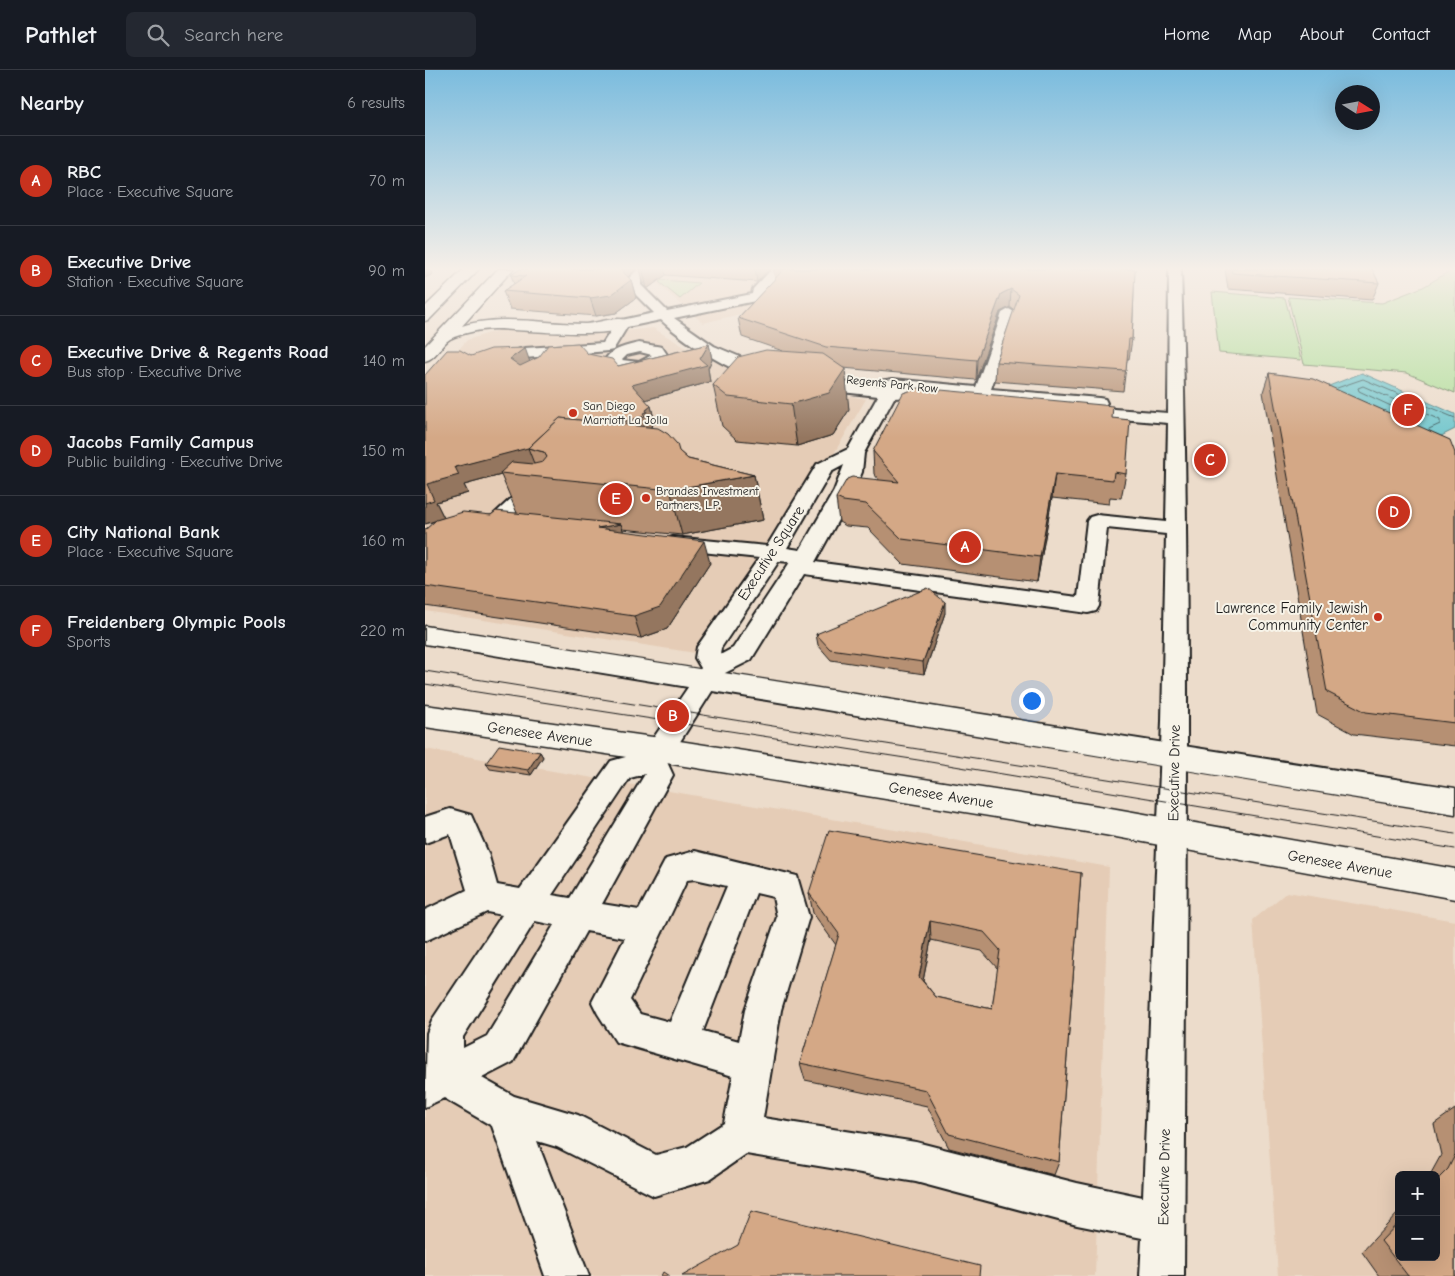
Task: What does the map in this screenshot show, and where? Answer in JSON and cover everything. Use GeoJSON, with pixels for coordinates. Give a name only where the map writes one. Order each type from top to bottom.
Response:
{"type":"FeatureCollection","features":[{"type":"Feature","properties":{"kind":"main road"},"geometry":{"type":"LineString","coordinates":[[425,356],[453,325]]}},
{"type":"Feature","properties":{"kind":"main road"},"geometry":{"type":"LineString","coordinates":[[443,336],[485,325]]}},
{"type":"Feature","properties":{"kind":"main road"},"geometry":{"type":"LineString","coordinates":[[517,325],[587,329],[613,325]]}},
{"type":"Feature","properties":{"kind":"main road"},"geometry":{"type":"LineString","coordinates":[[425,635],[710,674],[1174,757],[1455,801]]}},
{"type":"Feature","properties":{"kind":"main road","name":"Genesee Avenue"},"geometry":{"type":"LineString","coordinates":[[425,716],[657,755],[1172,832],[1455,884]]}},
{"type":"Feature","properties":{"kind":"street"},"geometry":{"type":"LineString","coordinates":[[477,366],[487,361],[507,356],[542,360],[615,349],[622,325]]}},
{"type":"Feature","properties":{"kind":"street"},"geometry":{"type":"LineString","coordinates":[[680,325],[695,343],[708,351],[751,369],[777,371]]}},
{"type":"Feature","properties":{"kind":"street"},"geometry":{"type":"LineString","coordinates":[[981,392],[1005,325]]}},
{"type":"Feature","properties":{"kind":"street","name":"Executive Drive"},"geometry":{"type":"LineString","coordinates":[[1162,1276],[1174,757],[1177,414],[1176,325]]}},
{"type":"Feature","properties":{"kind":"street","name":"Regents Park Row"},"geometry":{"type":"LineString","coordinates":[[802,377],[891,389],[1177,414]]}},
{"type":"Feature","properties":{"kind":"street","name":"Regents Park Row"},"geometry":{"type":"LineString","coordinates":[[891,389],[981,392],[1177,414]]}},
{"type":"Feature","properties":{"kind":"street","name":"Executive Square"},"geometry":{"type":"LineString","coordinates":[[657,755],[710,674],[741,654],[802,562],[844,491],[853,472],[855,453],[891,389]]}},
{"type":"Feature","properties":{"kind":"street","name":"Executive Square"},"geometry":{"type":"LineString","coordinates":[[710,674],[707,658],[709,647],[773,554],[824,468],[855,453]]}},
{"type":"Feature","properties":{"kind":"street"},"geometry":{"type":"LineString","coordinates":[[812,488],[844,491]]}},
{"type":"Feature","properties":{"kind":"street"},"geometry":{"type":"LineString","coordinates":[[535,527],[496,522],[523,498],[552,502]]}},
{"type":"Feature","properties":{"kind":"street"},"geometry":{"type":"LineString","coordinates":[[653,541],[773,554],[802,562],[1087,606],[1097,521],[1175,529]]}},
{"type":"Feature","properties":{"kind":"street"},"geometry":{"type":"LineString","coordinates":[[657,755],[659,775],[579,916],[500,1049],[435,1083],[445,1032],[527,905],[621,770],[657,755]]}},
{"type":"Feature","properties":{"kind":"street"},"geometry":{"type":"LineString","coordinates":[[425,830],[450,821],[461,824],[471,846],[485,897]]}},
{"type":"Feature","properties":{"kind":"street"},"geometry":{"type":"LineString","coordinates":[[741,1134],[754,1063],[763,1010],[793,917],[785,886],[695,865],[677,869],[611,1002],[629,1029],[754,1063]]}},
{"type":"Feature","properties":{"kind":"street"},"geometry":{"type":"LineString","coordinates":[[681,1043],[746,877]]}},
{"type":"Feature","properties":{"kind":"street"},"geometry":{"type":"LineString","coordinates":[[425,926],[485,897],[579,916],[647,927]]}},
{"type":"Feature","properties":{"kind":"street"},"geometry":{"type":"LineString","coordinates":[[435,1083],[507,1113],[564,1129],[654,1176],[697,1165],[741,1134],[916,1162],[1077,1204],[1163,1222]]}},
{"type":"Feature","properties":{"kind":"street"},"geometry":{"type":"LineString","coordinates":[[507,1113],[562,1258],[567,1276]]}},
{"type":"Feature","properties":{"kind":"shaded area"},"geometry":{"type":"Polygon","coordinates":[[[653,328],[700,356],[760,379],[866,399],[715,656],[425,611],[425,388],[467,340],[502,329],[593,334],[653,328]]]}},
{"type":"Feature","properties":{"kind":"shaded area"},"geometry":{"type":"Polygon","coordinates":[[[425,749],[1109,867],[1095,1276],[425,1276],[425,749]]]}},
{"type":"Feature","properties":{"kind":"shaded area"},"geometry":{"type":"Polygon","coordinates":[[[1287,892],[1455,921],[1455,1276],[1278,1276],[1253,920],[1287,892]]]}},
{"type":"Feature","properties":{"kind":"green space"},"geometry":{"type":"Polygon","coordinates":[[[1216,325],[1292,325],[1301,360],[1219,353],[1216,325]]]}},
{"type":"Feature","properties":{"kind":"green space"},"geometry":{"type":"Polygon","coordinates":[[[1295,325],[1455,325],[1455,393],[1407,373],[1304,364],[1295,325]]]}},
{"type":"Feature","properties":{"kind":"water"},"geometry":{"type":"Polygon","coordinates":[[[1362,373],[1455,414],[1455,429],[1425,444],[1311,393],[1362,373]]]}},
{"type":"Feature","properties":{"kind":"building"},"geometry":{"type":"Polygon","coordinates":[[[760,325],[990,325],[977,360],[826,347],[760,325]]]}},
{"type":"Feature","properties":{"kind":"building"},"geometry":{"type":"Polygon","coordinates":[[[1009,325],[1133,325],[1132,339],[1129,339],[1126,371],[996,362],[1009,325]]]}},
{"type":"Feature","properties":{"kind":"building"},"geometry":{"type":"Polygon","coordinates":[[[578,343],[588,354],[612,359],[618,366],[709,344],[700,359],[707,365],[632,385],[651,406],[646,410],[647,412],[643,413],[645,416],[615,424],[560,418],[528,448],[455,467],[459,475],[427,484],[434,500],[425,503],[425,375],[447,350],[460,350],[471,356],[491,349],[525,348],[510,359],[520,366],[539,357],[548,345],[578,343]]]}},
{"type":"Feature","properties":{"kind":"building"},"geometry":{"type":"Polygon","coordinates":[[[766,350],[823,354],[845,369],[829,393],[791,404],[728,397],[713,385],[738,357],[766,350]]]}},
{"type":"Feature","properties":{"kind":"building","name":"Lawrence Family Jewish Community Center"},"geometry":{"type":"Polygon","coordinates":[[[1269,373],[1313,379],[1450,440],[1455,453],[1455,723],[1366,712],[1327,692],[1269,373]]]}},
{"type":"Feature","properties":{"kind":"building"},"geometry":{"type":"Polygon","coordinates":[[[919,388],[1113,406],[1112,418],[1130,420],[1126,474],[1114,472],[1113,480],[1055,474],[1040,557],[902,539],[866,504],[843,501],[836,498],[847,479],[852,477],[899,482],[873,451],[903,393],[919,388]]]}},
{"type":"Feature","properties":{"kind":"building"},"geometry":{"type":"Polygon","coordinates":[[[560,418],[658,428],[668,434],[677,444],[679,451],[688,459],[754,475],[670,490],[500,473],[512,462],[534,464],[543,462],[547,457],[544,452],[528,448],[560,418]]]}},
{"type":"Feature","properties":{"kind":"building"},"geometry":{"type":"Polygon","coordinates":[[[496,511],[621,524],[597,528],[704,541],[660,607],[634,616],[425,586],[425,530],[436,520],[463,512],[491,515],[496,511]]]}},
{"type":"Feature","properties":{"kind":"building"},"geometry":{"type":"Polygon","coordinates":[[[928,588],[945,602],[923,662],[830,649],[816,634],[928,588]]]}},
{"type":"Feature","properties":{"kind":"building"},"geometry":{"type":"Polygon","coordinates":[[[499,745],[540,752],[528,770],[486,763],[499,745]]]}},
{"type":"Feature","properties":{"kind":"building"},"geometry":{"type":"Polygon","coordinates":[[[829,830],[1081,873],[1059,1162],[949,1134],[926,1090],[800,1063],[839,934],[809,893],[829,830]],[[930,921],[919,977],[936,997],[992,1009],[1000,950],[984,932],[930,921]]]}},
{"type":"Feature","properties":{"kind":"building"},"geometry":{"type":"Polygon","coordinates":[[[1455,1155],[1455,1276],[1408,1276],[1396,1261],[1440,1261],[1440,1177],[1448,1169],[1455,1155]]]}},
{"type":"Feature","properties":{"kind":"building"},"geometry":{"type":"Polygon","coordinates":[[[751,1211],[980,1266],[979,1276],[682,1276],[738,1245],[751,1211]]]}},
{"type":"Feature","properties":{"kind":"building"},"geometry":{"type":"Polygon","coordinates":[[[1395,1226],[1395,1259],[1381,1241],[1395,1226]]]}},
{"type":"Feature","properties":{"kind":"building"},"geometry":{"type":"Polygon","coordinates":[[[663,1272],[669,1276],[661,1276],[663,1272]]]}},
{"type":"Feature","properties":{"kind":"tram line"},"geometry":{"type":"LineString","coordinates":[[425,671],[1455,834]]}},
{"type":"Feature","properties":{"kind":"tram line"},"geometry":{"type":"LineString","coordinates":[[425,684],[918,760],[1455,849]]}},
{"type":"Feature","properties":{"kind":"place","name":"Freidenberg Olympic Pools"},"geometry":{"type":"Point","coordinates":[1408,410]}},
{"type":"Feature","properties":{"kind":"place","name":"San Diego Marriott La Jolla"},"geometry":{"type":"Point","coordinates":[573,413]}},
{"type":"Feature","properties":{"kind":"place","name":"Executive Drive & Regents Road"},"geometry":{"type":"Point","coordinates":[1210,460]}},
{"type":"Feature","properties":{"kind":"place","name":"Brandes Investment Partners, L.P."},"geometry":{"type":"Point","coordinates":[646,498]}},
{"type":"Feature","properties":{"kind":"place","name":"City National Bank"},"geometry":{"type":"Point","coordinates":[616,499]}},
{"type":"Feature","properties":{"kind":"place","name":"Jacobs Family Campus"},"geometry":{"type":"Point","coordinates":[1394,512]}},
{"type":"Feature","properties":{"kind":"place","name":"RBC"},"geometry":{"type":"Point","coordinates":[965,547]}},
{"type":"Feature","properties":{"kind":"place","name":"Lawrence Family Jewish Community Center"},"geometry":{"type":"Point","coordinates":[1378,617]}},
{"type":"Feature","properties":{"kind":"place","name":"Executive Drive"},"geometry":{"type":"Point","coordinates":[673,716]}}]}
